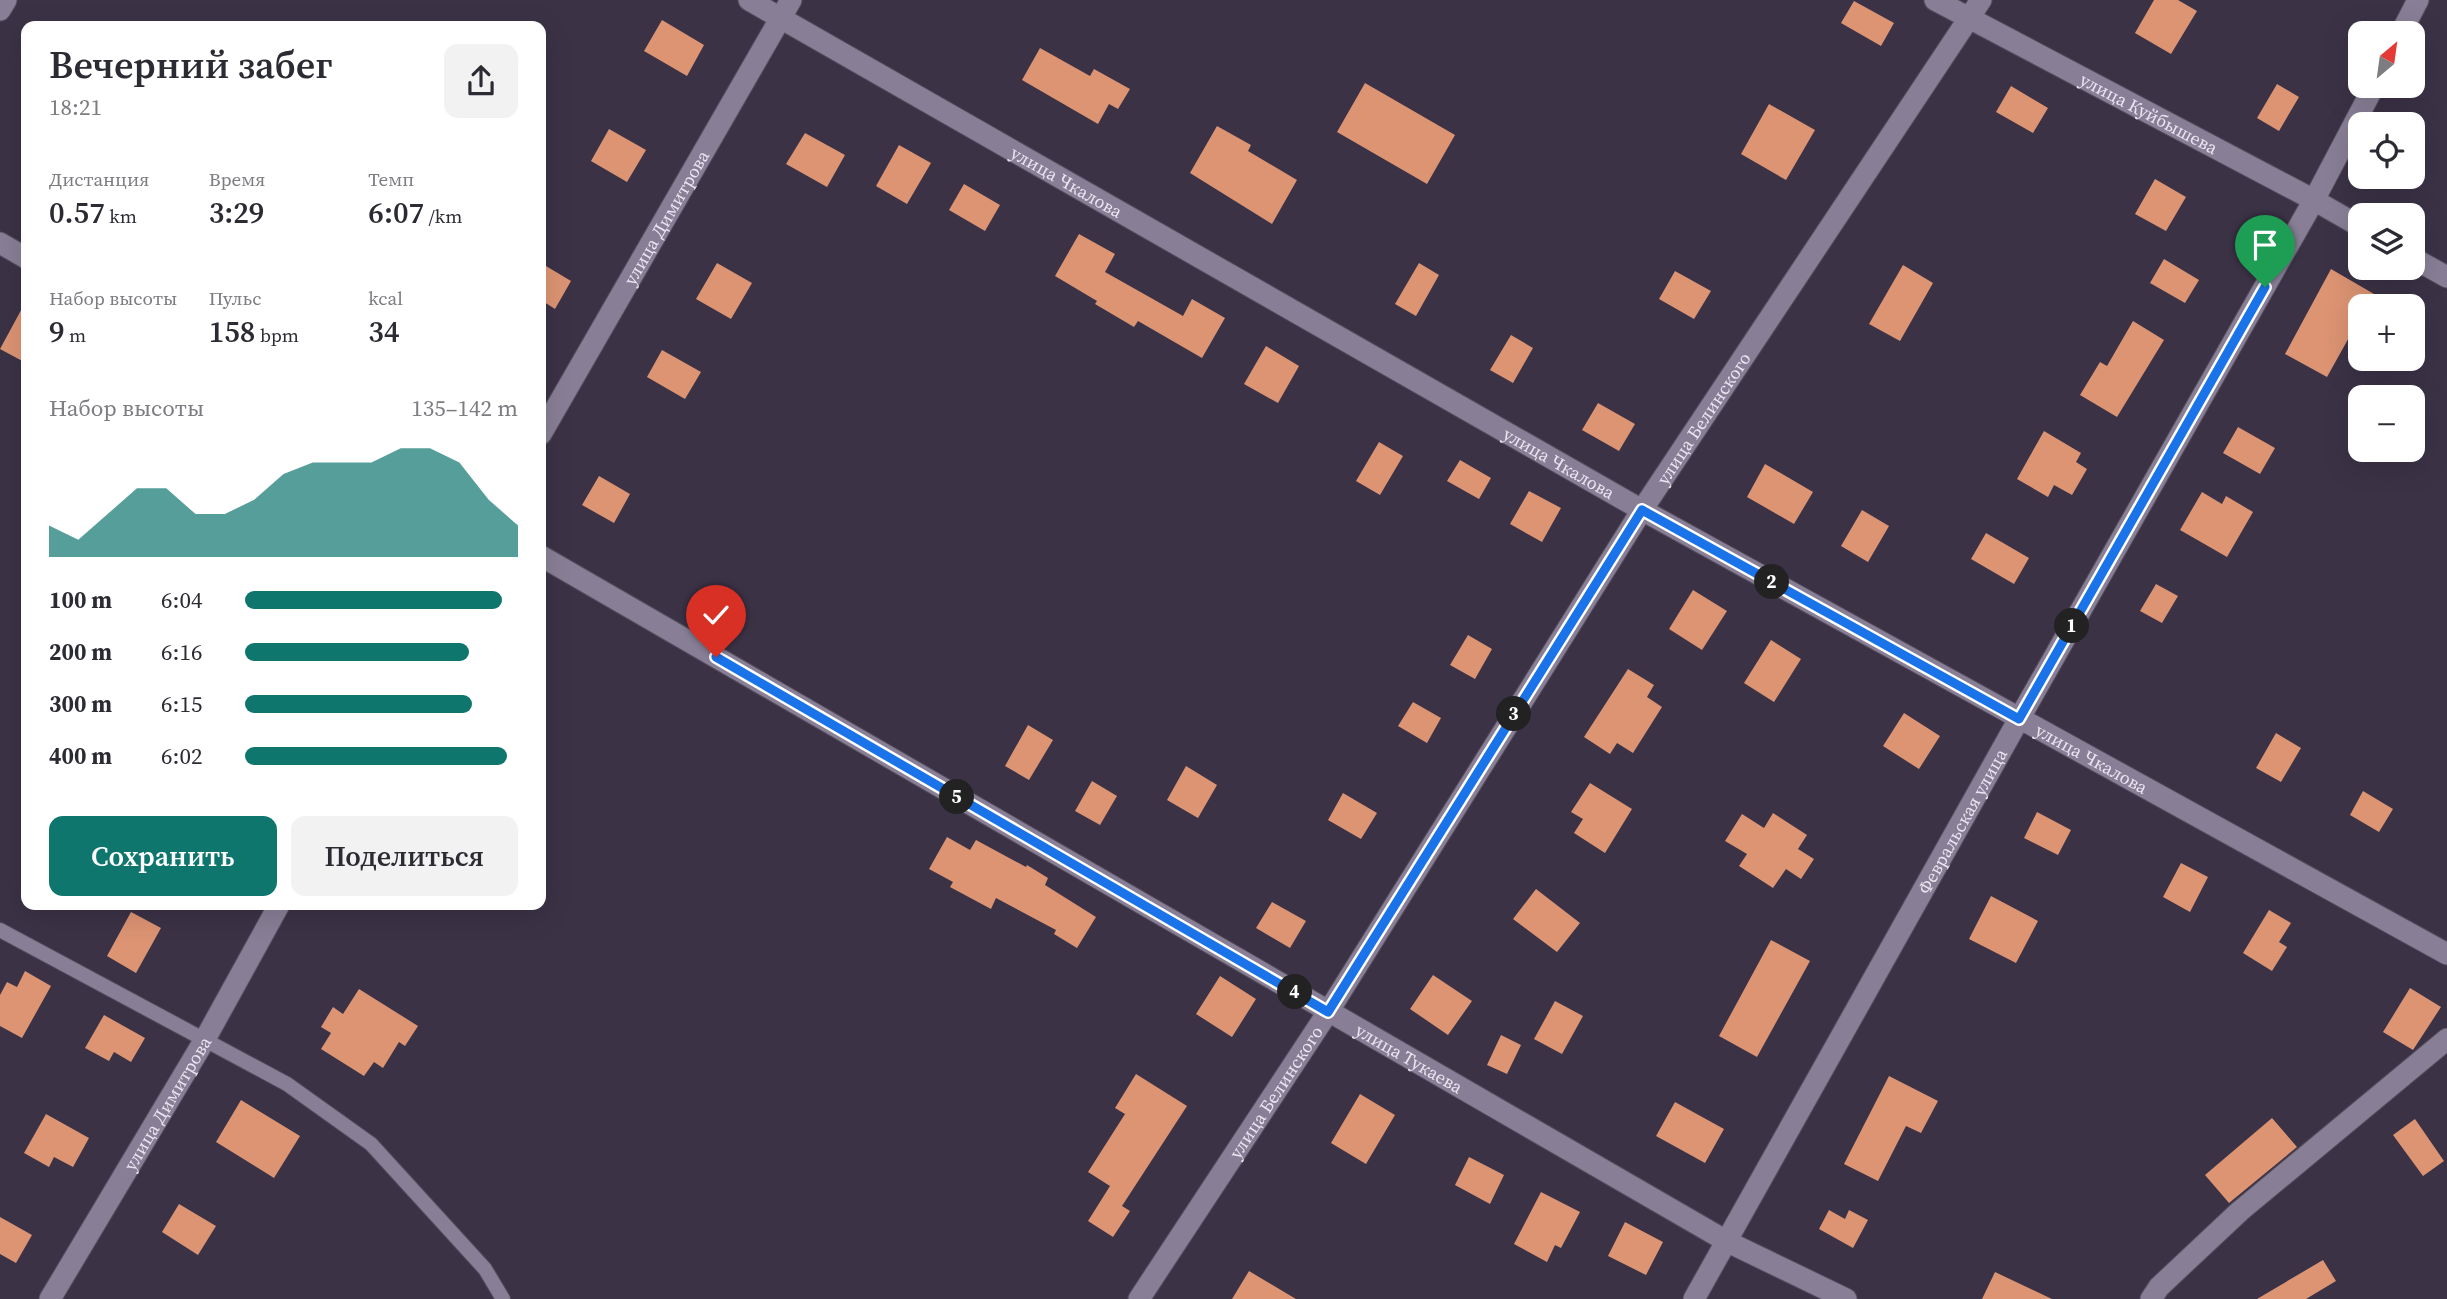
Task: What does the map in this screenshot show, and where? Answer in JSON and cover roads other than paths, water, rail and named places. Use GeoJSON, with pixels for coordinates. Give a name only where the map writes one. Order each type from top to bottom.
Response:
{"type":"FeatureCollection","features":[{"type":"Feature","properties":{"kind":"street"},"geometry":{"type":"LineString","coordinates":[[0,10],[6,0]]}},
{"type":"Feature","properties":{"kind":"street","name":"улица Чкалова"},"geometry":{"type":"LineString","coordinates":[[749,0],[786,9],[1642,510],[2447,954]]}},
{"type":"Feature","properties":{"kind":"street","name":"улица Куйбышева"},"geometry":{"type":"LineString","coordinates":[[1935,0],[2348,220]]}},
{"type":"Feature","properties":{"kind":"street","name":"улица Белинского"},"geometry":{"type":"LineString","coordinates":[[1139,1299],[1328,1012],[1642,510],[1981,0]]}},
{"type":"Feature","properties":{"kind":"street"},"geometry":{"type":"LineString","coordinates":[[2407,21],[2418,0]]}},
{"type":"Feature","properties":{"kind":"street","name":"улица Димитрова"},"geometry":{"type":"LineString","coordinates":[[546,425],[786,9]]}},
{"type":"Feature","properties":{"kind":"street","name":"Февральская улица"},"geometry":{"type":"LineString","coordinates":[[1694,1299],[2314,200],[2368,98]]}},
{"type":"Feature","properties":{"kind":"street"},"geometry":{"type":"LineString","coordinates":[[0,243],[21,255]]}},
{"type":"Feature","properties":{"kind":"street"},"geometry":{"type":"LineString","coordinates":[[2425,265],[2447,277]]}},
{"type":"Feature","properties":{"kind":"street","name":"улица Тукаева"},"geometry":{"type":"LineString","coordinates":[[546,559],[1728,1242],[1846,1299]]}},
{"type":"Feature","properties":{"kind":"street","name":"улица Димитрова"},"geometry":{"type":"LineString","coordinates":[[50,1299],[204,1041],[276,910]]}},
{"type":"Feature","properties":{"kind":"street"},"geometry":{"type":"LineString","coordinates":[[2151,1299],[2159,1287],[2240,1211],[2447,1039]]}},
{"type":"Feature","properties":{"kind":"lane"},"geometry":{"type":"LineString","coordinates":[[0,930],[287,1084],[371,1144],[485,1269],[503,1299]]}}]}
